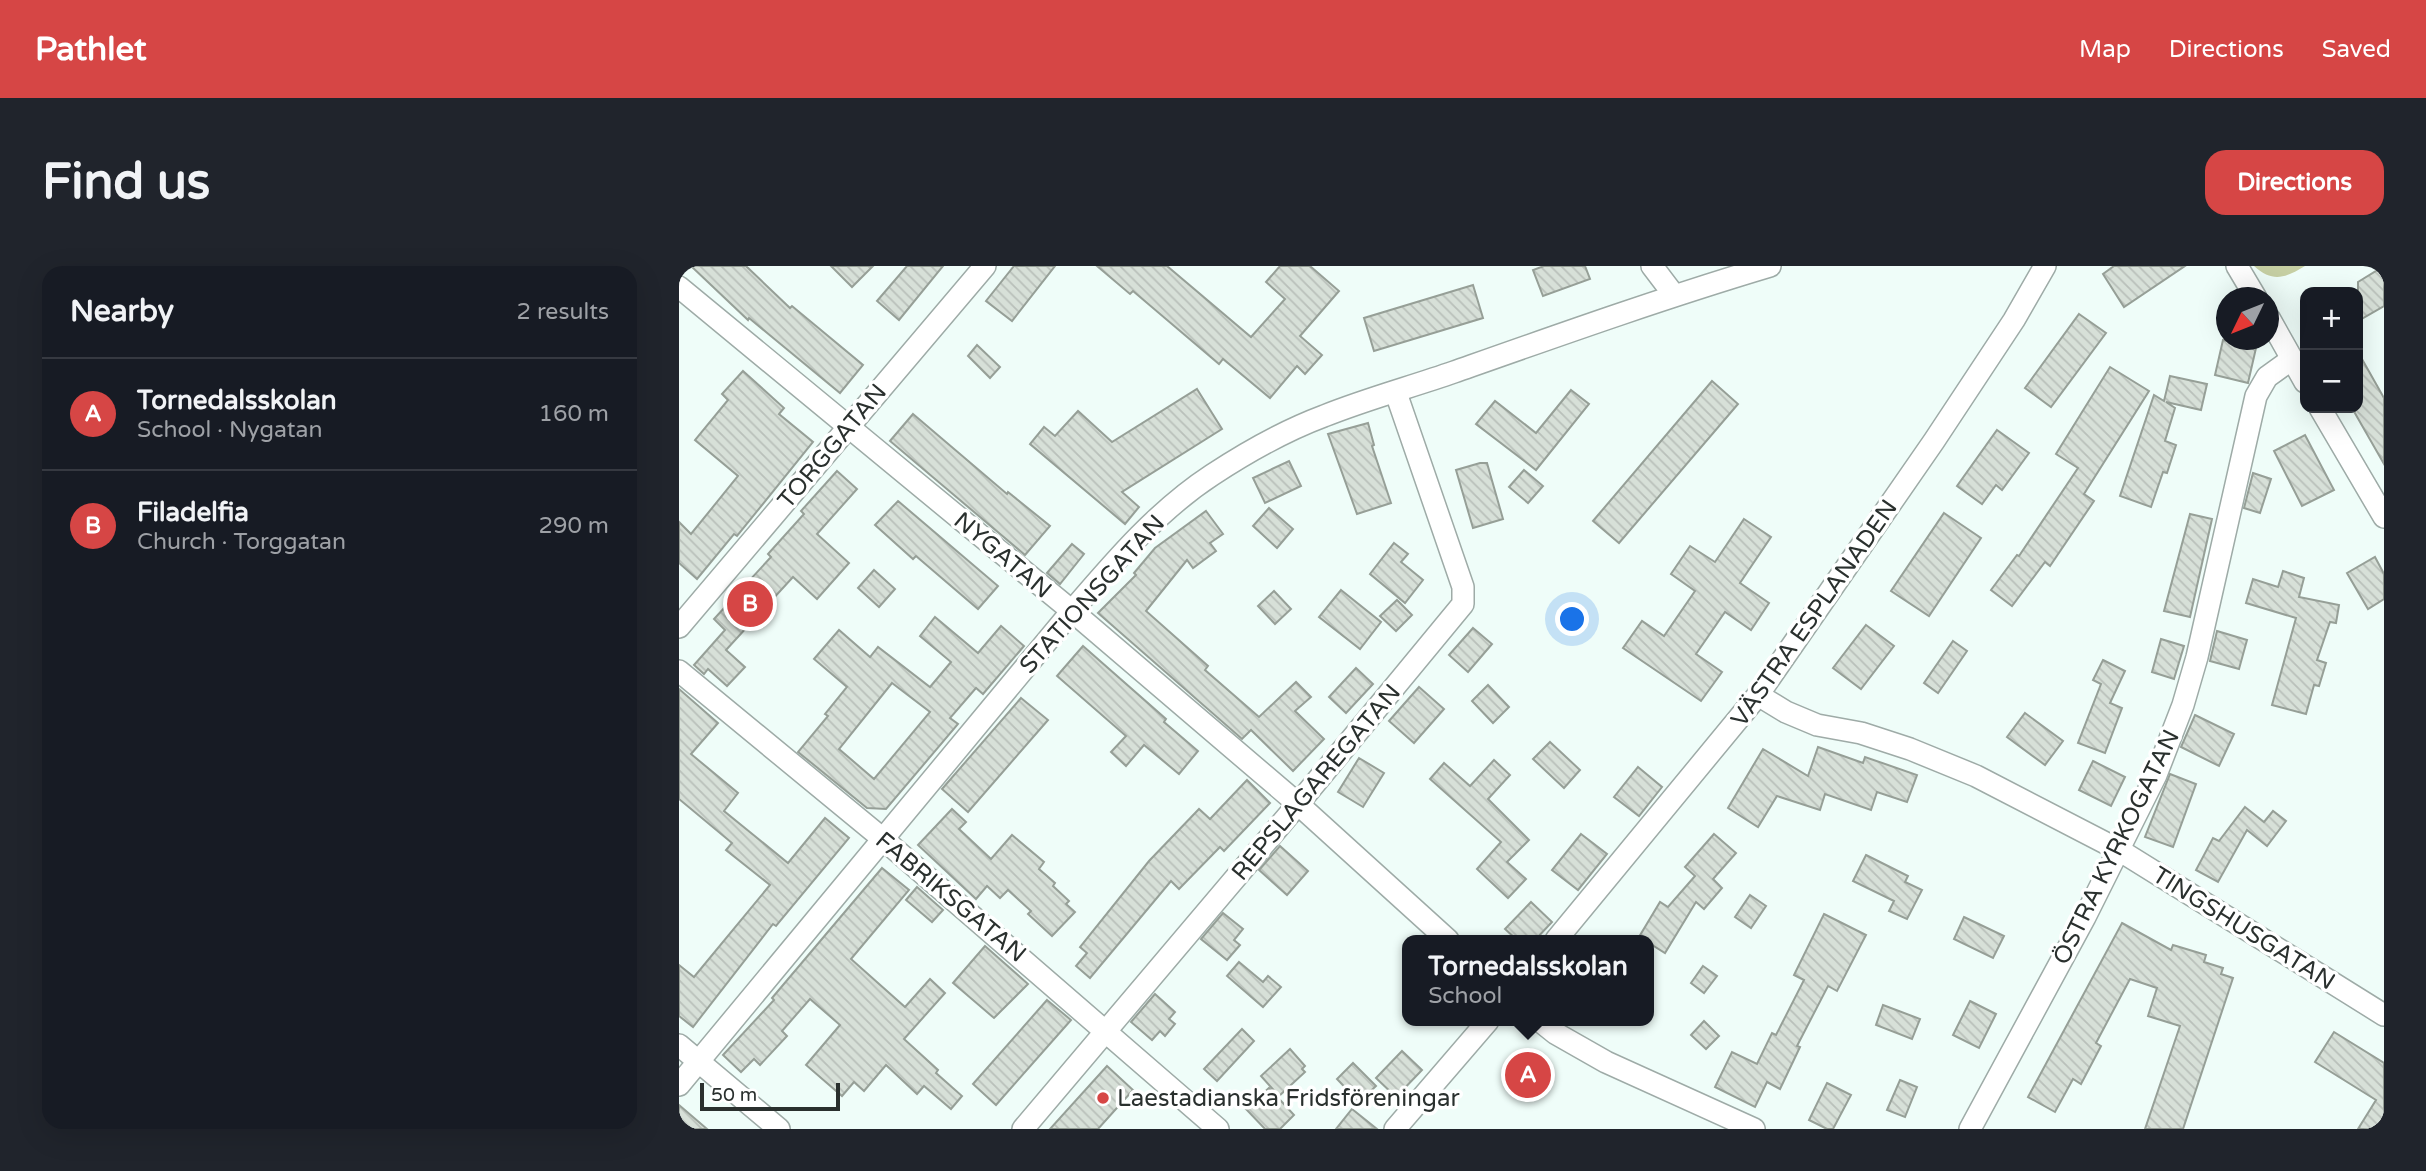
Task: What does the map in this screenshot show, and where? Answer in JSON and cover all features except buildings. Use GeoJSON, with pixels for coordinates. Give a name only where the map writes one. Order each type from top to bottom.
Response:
{"type":"FeatureCollection","features":[{"type":"Feature","properties":{"kind":"street","name":"TORGGATAN"},"geometry":{"type":"LineString","coordinates":[[679,627],[985,266]]}},
{"type":"Feature","properties":{"kind":"street"},"geometry":{"type":"LineString","coordinates":[[1652,266],[1674,295]]}},
{"type":"Feature","properties":{"kind":"street","name":"STATIONSGATAN"},"geometry":{"type":"LineString","coordinates":[[679,1085],[1072,611],[1129,545],[1184,495],[1278,435],[1324,415],[1396,393],[1674,295],[1770,266]]}},
{"type":"Feature","properties":{"kind":"street","name":"VÄSTRA ESPLANADEN"},"geometry":{"type":"LineString","coordinates":[[1560,935],[1758,695],[1941,431],[2014,320],[2045,266]]}},
{"type":"Feature","properties":{"kind":"street"},"geometry":{"type":"LineString","coordinates":[[2237,266],[2249,287]]}},
{"type":"Feature","properties":{"kind":"street","name":"NYGATAN"},"geometry":{"type":"LineString","coordinates":[[679,286],[1072,611],[1298,804],[1442,935]]}},
{"type":"Feature","properties":{"kind":"street"},"geometry":{"type":"LineString","coordinates":[[2279,336],[2300,373]]}},
{"type":"Feature","properties":{"kind":"street","name":"ÖSTRA KYRKOGATAN"},"geometry":{"type":"LineString","coordinates":[[1970,1129],[2049,986],[2156,775],[2183,705],[2197,657],[2256,396],[2267,377],[2292,359]]}},
{"type":"Feature","properties":{"kind":"street","name":"REPSLAGAREGATAN"},"geometry":{"type":"LineString","coordinates":[[1023,1129],[1463,604],[1463,587],[1396,393]]}},
{"type":"Feature","properties":{"kind":"street"},"geometry":{"type":"LineString","coordinates":[[2324,413],[2384,517]]}},
{"type":"Feature","properties":{"kind":"street","name":"FABRIKSGATAN"},"geometry":{"type":"LineString","coordinates":[[679,671],[883,839],[1218,1129]]}},
{"type":"Feature","properties":{"kind":"street","name":"TINGSHUSGATAN"},"geometry":{"type":"LineString","coordinates":[[1758,695],[1786,712],[1817,725],[1861,733],[1910,749],[1976,776],[2119,850],[2384,1015]]}},
{"type":"Feature","properties":{"kind":"street"},"geometry":{"type":"LineString","coordinates":[[1395,1129],[1484,1026]]}},
{"type":"Feature","properties":{"kind":"street"},"geometry":{"type":"LineString","coordinates":[[1546,1026],[1606,1062],[1754,1129]]}},
{"type":"Feature","properties":{"kind":"street"},"geometry":{"type":"LineString","coordinates":[[679,1045],[779,1129]]}},
{"type":"Feature","properties":{"kind":"green space"},"geometry":{"type":"Polygon","coordinates":[[[2254,266],[2305,266],[2285,276],[2273,277],[2254,266]]]}},
{"type":"Feature","properties":{"kind":"place","name":"Filadelfia"},"geometry":{"type":"Point","coordinates":[750,604]}},
{"type":"Feature","properties":{"kind":"place","name":"Tornedalsskolan"},"geometry":{"type":"Point","coordinates":[1528,1075]}},
{"type":"Feature","properties":{"kind":"place","name":"Laestadianska Fridsföreningar"},"geometry":{"type":"Point","coordinates":[1103,1098]}}]}
